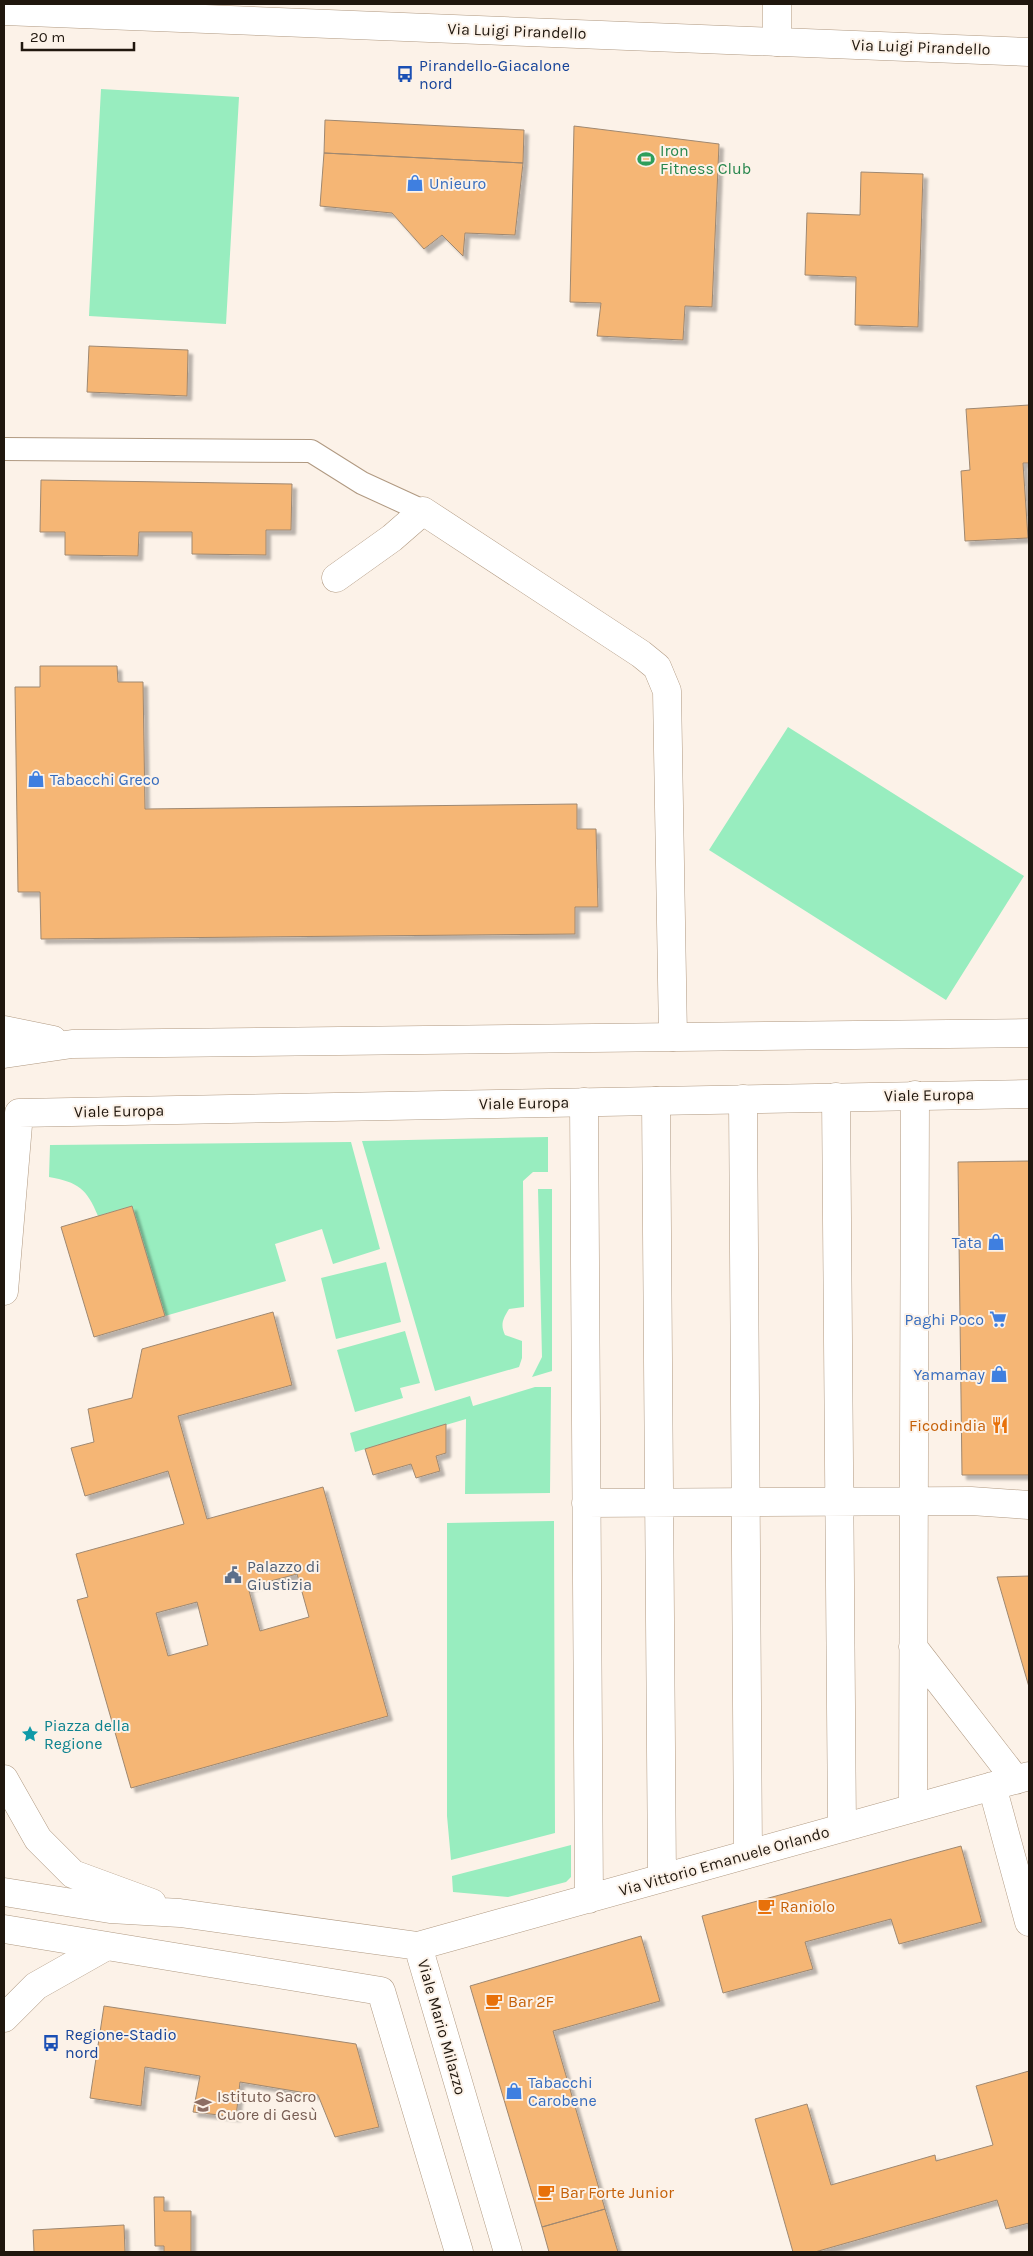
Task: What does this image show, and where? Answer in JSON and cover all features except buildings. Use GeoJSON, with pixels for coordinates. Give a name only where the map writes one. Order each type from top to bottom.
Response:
{"type":"FeatureCollection","features":[{"type":"Feature","properties":{"kind":"street"},"geometry":{"type":"LineString","coordinates":[[34,4],[59,13]]}},
{"type":"Feature","properties":{"kind":"street"},"geometry":{"type":"LineString","coordinates":[[777,4],[777,42]]}},
{"type":"Feature","properties":{"kind":"street","name":"Via Luigi Pirandello"},"geometry":{"type":"LineString","coordinates":[[5,12],[1029,52]]}},
{"type":"Feature","properties":{"kind":"street"},"geometry":{"type":"LineString","coordinates":[[336,578],[392,538],[423,511],[641,654],[657,667],[667,691],[673,1037]]}},
{"type":"Feature","properties":{"kind":"street"},"geometry":{"type":"LineString","coordinates":[[4,1030],[72,1044]]}},
{"type":"Feature","properties":{"kind":"street"},"geometry":{"type":"LineString","coordinates":[[4,1054],[72,1044],[1029,1033]]}},
{"type":"Feature","properties":{"kind":"street","name":"Viale Europa"},"geometry":{"type":"LineString","coordinates":[[11,1106],[584,1102],[1029,1094]]}},
{"type":"Feature","properties":{"kind":"street"},"geometry":{"type":"LineString","coordinates":[[913,1808],[915,1095]]}},
{"type":"Feature","properties":{"kind":"street"},"geometry":{"type":"LineString","coordinates":[[836,1097],[842,1828]]}},
{"type":"Feature","properties":{"kind":"street"},"geometry":{"type":"LineString","coordinates":[[743,1099],[748,1854]]}},
{"type":"Feature","properties":{"kind":"street"},"geometry":{"type":"LineString","coordinates":[[656,1101],[662,1878]]}},
{"type":"Feature","properties":{"kind":"street"},"geometry":{"type":"LineString","coordinates":[[584,1102],[589,1898]]}},
{"type":"Feature","properties":{"kind":"street"},"geometry":{"type":"LineString","coordinates":[[4,1291],[11,1106]]}},
{"type":"Feature","properties":{"kind":"street"},"geometry":{"type":"LineString","coordinates":[[586,1503],[971,1501],[1029,1505]]}},
{"type":"Feature","properties":{"kind":"street"},"geometry":{"type":"LineString","coordinates":[[913,1647],[1012,1780],[1029,1922]]}},
{"type":"Feature","properties":{"kind":"street"},"geometry":{"type":"LineString","coordinates":[[4,1779],[38,1839],[73,1874],[180,1913]]}},
{"type":"Feature","properties":{"kind":"street","name":"Via Vittorio Emanuele Orlando"},"geometry":{"type":"LineString","coordinates":[[418,1946],[1012,1780]]}},
{"type":"Feature","properties":{"kind":"street"},"geometry":{"type":"LineString","coordinates":[[4,1892],[110,1909],[180,1913]]}},
{"type":"Feature","properties":{"kind":"street","name":"Viale Mario Milazzo"},"geometry":{"type":"LineString","coordinates":[[180,1913],[418,1946],[508,2252]]}},
{"type":"Feature","properties":{"kind":"street"},"geometry":{"type":"LineString","coordinates":[[4,1930],[381,1991],[459,2252]]}},
{"type":"Feature","properties":{"kind":"street"},"geometry":{"type":"LineString","coordinates":[[4,2018],[36,1986],[105,1946]]}},
{"type":"Feature","properties":{"kind":"lane"},"geometry":{"type":"LineString","coordinates":[[4,449],[311,451],[362,483],[423,511]]}},
{"type":"Feature","properties":{"kind":"green space"},"geometry":{"type":"Polygon","coordinates":[[[101,89],[239,97],[226,324],[89,316],[101,89]]]}},
{"type":"Feature","properties":{"kind":"green space"},"geometry":{"type":"Polygon","coordinates":[[[788,727],[1024,876],[946,1000],[709,850],[788,727]]]}},
{"type":"Feature","properties":{"kind":"green space"},"geometry":{"type":"Polygon","coordinates":[[[548,1137],[548,1172],[533,1172],[523,1181],[524,1307],[509,1309],[502,1325],[505,1335],[522,1341],[522,1358],[519,1367],[435,1391],[362,1141],[548,1137]]]}},
{"type":"Feature","properties":{"kind":"green space"},"geometry":{"type":"Polygon","coordinates":[[[351,1142],[380,1249],[333,1264],[322,1229],[275,1244],[286,1281],[165,1316],[132,1206],[98,1216],[90,1199],[80,1188],[67,1181],[49,1177],[50,1145],[351,1142]]]}},
{"type":"Feature","properties":{"kind":"green space"},"geometry":{"type":"Polygon","coordinates":[[[538,1189],[552,1189],[552,1371],[532,1377],[542,1357],[538,1189]]]}},
{"type":"Feature","properties":{"kind":"green space"},"geometry":{"type":"Polygon","coordinates":[[[386,1262],[401,1322],[336,1339],[321,1278],[386,1262]]]}},
{"type":"Feature","properties":{"kind":"green space"},"geometry":{"type":"Polygon","coordinates":[[[405,1331],[420,1383],[400,1388],[403,1398],[355,1412],[337,1350],[405,1331]]]}},
{"type":"Feature","properties":{"kind":"green space"},"geometry":{"type":"Polygon","coordinates":[[[535,1387],[551,1387],[550,1493],[465,1494],[466,1419],[355,1452],[350,1433],[470,1396],[473,1406],[535,1387]]]}},
{"type":"Feature","properties":{"kind":"green space"},"geometry":{"type":"Polygon","coordinates":[[[554,1521],[555,1833],[451,1860],[447,1816],[447,1523],[554,1521]]]}},
{"type":"Feature","properties":{"kind":"green space"},"geometry":{"type":"Polygon","coordinates":[[[571,1845],[571,1877],[566,1882],[508,1897],[453,1892],[452,1876],[571,1845]]]}},
{"type":"Feature","properties":{"kind":"place","name":"Pirandello-Giacalone nord"},"geometry":{"type":"Point","coordinates":[405,74]}},
{"type":"Feature","properties":{"kind":"place","name":"Iron Fitness Club"},"geometry":{"type":"Point","coordinates":[646,159]}},
{"type":"Feature","properties":{"kind":"place","name":"Unieuro"},"geometry":{"type":"Point","coordinates":[415,183]}},
{"type":"Feature","properties":{"kind":"place","name":"Tabacchi Greco"},"geometry":{"type":"Point","coordinates":[36,779]}},
{"type":"Feature","properties":{"kind":"place","name":"Tata"},"geometry":{"type":"Point","coordinates":[996,1242]}},
{"type":"Feature","properties":{"kind":"place","name":"Paghi Poco"},"geometry":{"type":"Point","coordinates":[998,1319]}},
{"type":"Feature","properties":{"kind":"place","name":"Yamamay"},"geometry":{"type":"Point","coordinates":[999,1374]}},
{"type":"Feature","properties":{"kind":"place","name":"Ficodindia"},"geometry":{"type":"Point","coordinates":[1000,1425]}},
{"type":"Feature","properties":{"kind":"place","name":"Palazzo di Giustizia"},"geometry":{"type":"Point","coordinates":[233,1575]}},
{"type":"Feature","properties":{"kind":"place","name":"Piazza della Regione"},"geometry":{"type":"Point","coordinates":[30,1734]}},
{"type":"Feature","properties":{"kind":"place","name":"Raniolo"},"geometry":{"type":"Point","coordinates":[766,1906]}},
{"type":"Feature","properties":{"kind":"place","name":"Bar 2F"},"geometry":{"type":"Point","coordinates":[494,2001]}},
{"type":"Feature","properties":{"kind":"place","name":"Regione-Stadio nord"},"geometry":{"type":"Point","coordinates":[51,2043]}},
{"type":"Feature","properties":{"kind":"place","name":"Tabacchi Carobene"},"geometry":{"type":"Point","coordinates":[514,2091]}},
{"type":"Feature","properties":{"kind":"place","name":"Istituto Sacro Cuore di Gesù"},"geometry":{"type":"Point","coordinates":[203,2105]}},
{"type":"Feature","properties":{"kind":"place","name":"Bar Forte Junior"},"geometry":{"type":"Point","coordinates":[546,2192]}}]}
